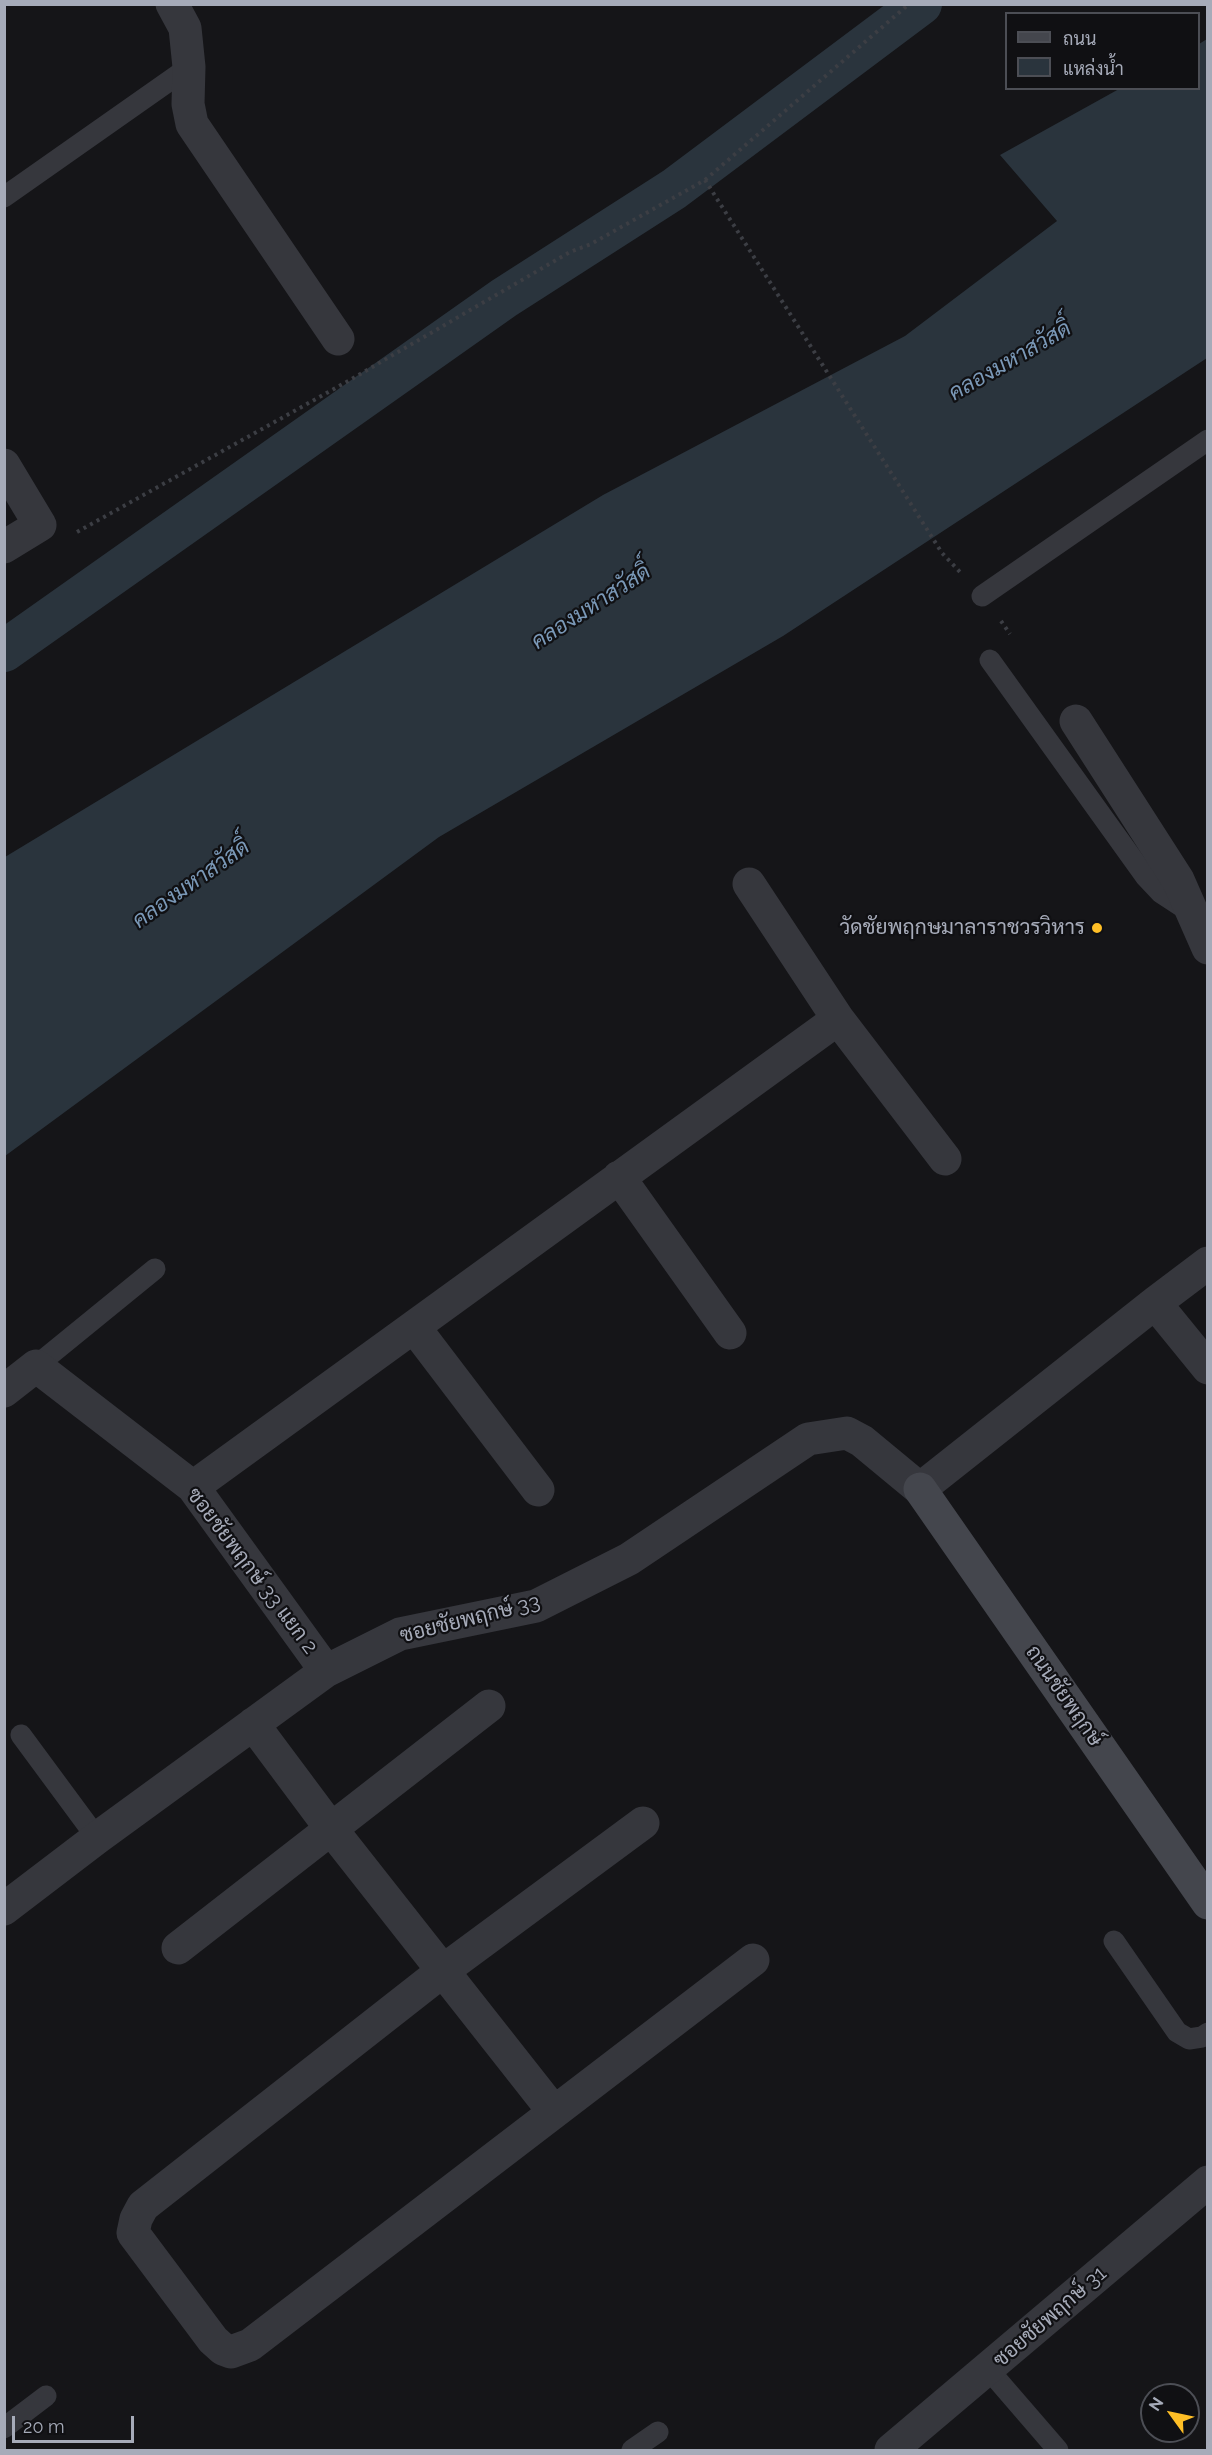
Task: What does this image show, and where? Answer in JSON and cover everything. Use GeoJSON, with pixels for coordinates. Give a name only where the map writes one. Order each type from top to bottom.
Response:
{"type":"FeatureCollection","features":[{"type":"Feature","properties":{"kind":"street"},"geometry":{"type":"LineString","coordinates":[[172,4],[185,28],[189,67],[188,104],[192,124],[338,339]]}},
{"type":"Feature","properties":{"kind":"street"},"geometry":{"type":"LineString","coordinates":[[4,465],[40,525],[4,547]]}},
{"type":"Feature","properties":{"kind":"street"},"geometry":{"type":"LineString","coordinates":[[1076,721],[1178,880],[1208,948]]}},
{"type":"Feature","properties":{"kind":"street"},"geometry":{"type":"LineString","coordinates":[[749,884],[838,1018],[945,1159]]}},
{"type":"Feature","properties":{"kind":"street"},"geometry":{"type":"LineString","coordinates":[[193,1487],[838,1018]]}},
{"type":"Feature","properties":{"kind":"street"},"geometry":{"type":"LineString","coordinates":[[619,1177],[730,1333]]}},
{"type":"Feature","properties":{"kind":"street"},"geometry":{"type":"LineString","coordinates":[[920,1489],[1208,1263]]}},
{"type":"Feature","properties":{"kind":"street"},"geometry":{"type":"LineString","coordinates":[[1155,1303],[1208,1368]]}},
{"type":"Feature","properties":{"kind":"street"},"geometry":{"type":"LineString","coordinates":[[414,1327],[538,1490]]}},
{"type":"Feature","properties":{"kind":"street"},"geometry":{"type":"LineString","coordinates":[[4,1391],[36,1366]]}},
{"type":"Feature","properties":{"kind":"street","name":"ซอยชัยพฤกษ์ 33 แยก 2"},"geometry":{"type":"LineString","coordinates":[[36,1366],[193,1487],[326,1671]]}},
{"type":"Feature","properties":{"kind":"street","name":"ซอยชัยพฤกษ์ 33"},"geometry":{"type":"LineString","coordinates":[[4,1909],[97,1838],[326,1671],[400,1634],[536,1606],[547,1601],[629,1559],[808,1440],[847,1433],[862,1440],[920,1489]]}},
{"type":"Feature","properties":{"kind":"street","name":"ถนนชัยพฤกษ์"},"geometry":{"type":"LineString","coordinates":[[920,1489],[1202,1884]]}},
{"type":"Feature","properties":{"kind":"street"},"geometry":{"type":"LineString","coordinates":[[178,1948],[489,1706]]}},
{"type":"Feature","properties":{"kind":"street"},"geometry":{"type":"LineString","coordinates":[[253,1724],[332,1830],[554,2112]]}},
{"type":"Feature","properties":{"kind":"street"},"geometry":{"type":"LineString","coordinates":[[643,1823],[444,1970],[143,2206],[135,2219],[133,2233],[213,2340],[223,2349],[231,2352],[250,2344],[753,1960]]}},
{"type":"Feature","properties":{"kind":"street","name":"ซอยชัยพฤกษ์ 31"},"geometry":{"type":"LineString","coordinates":[[891,2451],[1208,2181]]}},
{"type":"Feature","properties":{"kind":"lane"},"geometry":{"type":"LineString","coordinates":[[4,197],[189,67]]}},
{"type":"Feature","properties":{"kind":"lane"},"geometry":{"type":"LineString","coordinates":[[982,596],[1208,440]]}},
{"type":"Feature","properties":{"kind":"lane"},"geometry":{"type":"LineString","coordinates":[[990,660],[1145,876],[1161,893],[1193,914]]}},
{"type":"Feature","properties":{"kind":"lane"},"geometry":{"type":"LineString","coordinates":[[36,1366],[155,1269]]}},
{"type":"Feature","properties":{"kind":"lane"},"geometry":{"type":"LineString","coordinates":[[21,1735],[97,1838]]}},
{"type":"Feature","properties":{"kind":"lane"},"geometry":{"type":"LineString","coordinates":[[1114,1941],[1177,2032],[1189,2039],[1208,2034]]}},
{"type":"Feature","properties":{"kind":"lane"},"geometry":{"type":"LineString","coordinates":[[988,2369],[1058,2451]]}},
{"type":"Feature","properties":{"kind":"lane"},"geometry":{"type":"LineString","coordinates":[[4,2428],[46,2396]]}},
{"type":"Feature","properties":{"kind":"lane"},"geometry":{"type":"LineString","coordinates":[[632,2451],[658,2432]]}},
{"type":"Feature","properties":{"kind":"path"},"geometry":{"type":"LineString","coordinates":[[71,535],[350,380],[570,252],[591,244],[705,180],[909,4]]}},
{"type":"Feature","properties":{"kind":"path"},"geometry":{"type":"LineString","coordinates":[[705,180],[942,553]]}},
{"type":"Feature","properties":{"kind":"water","name":"คลองมหาสวัสดิ์"},"geometry":{"type":"Polygon","coordinates":[[[1207,39],[1207,358],[783,636],[439,837],[5,1156],[5,857],[603,495],[905,336],[1057,221],[1000,155],[1117,90],[1200,90],[1200,43],[1207,39]]]}},
{"type":"Feature","properties":{"kind":"waterway"},"geometry":{"type":"LineString","coordinates":[[4,651],[504,298],[674,189],[921,4]]}},
{"type":"Feature","properties":{"kind":"place","name":"วัดชัยพฤกษมาลาราชวรวิหาร"},"geometry":{"type":"Point","coordinates":[1097,928]}}]}
